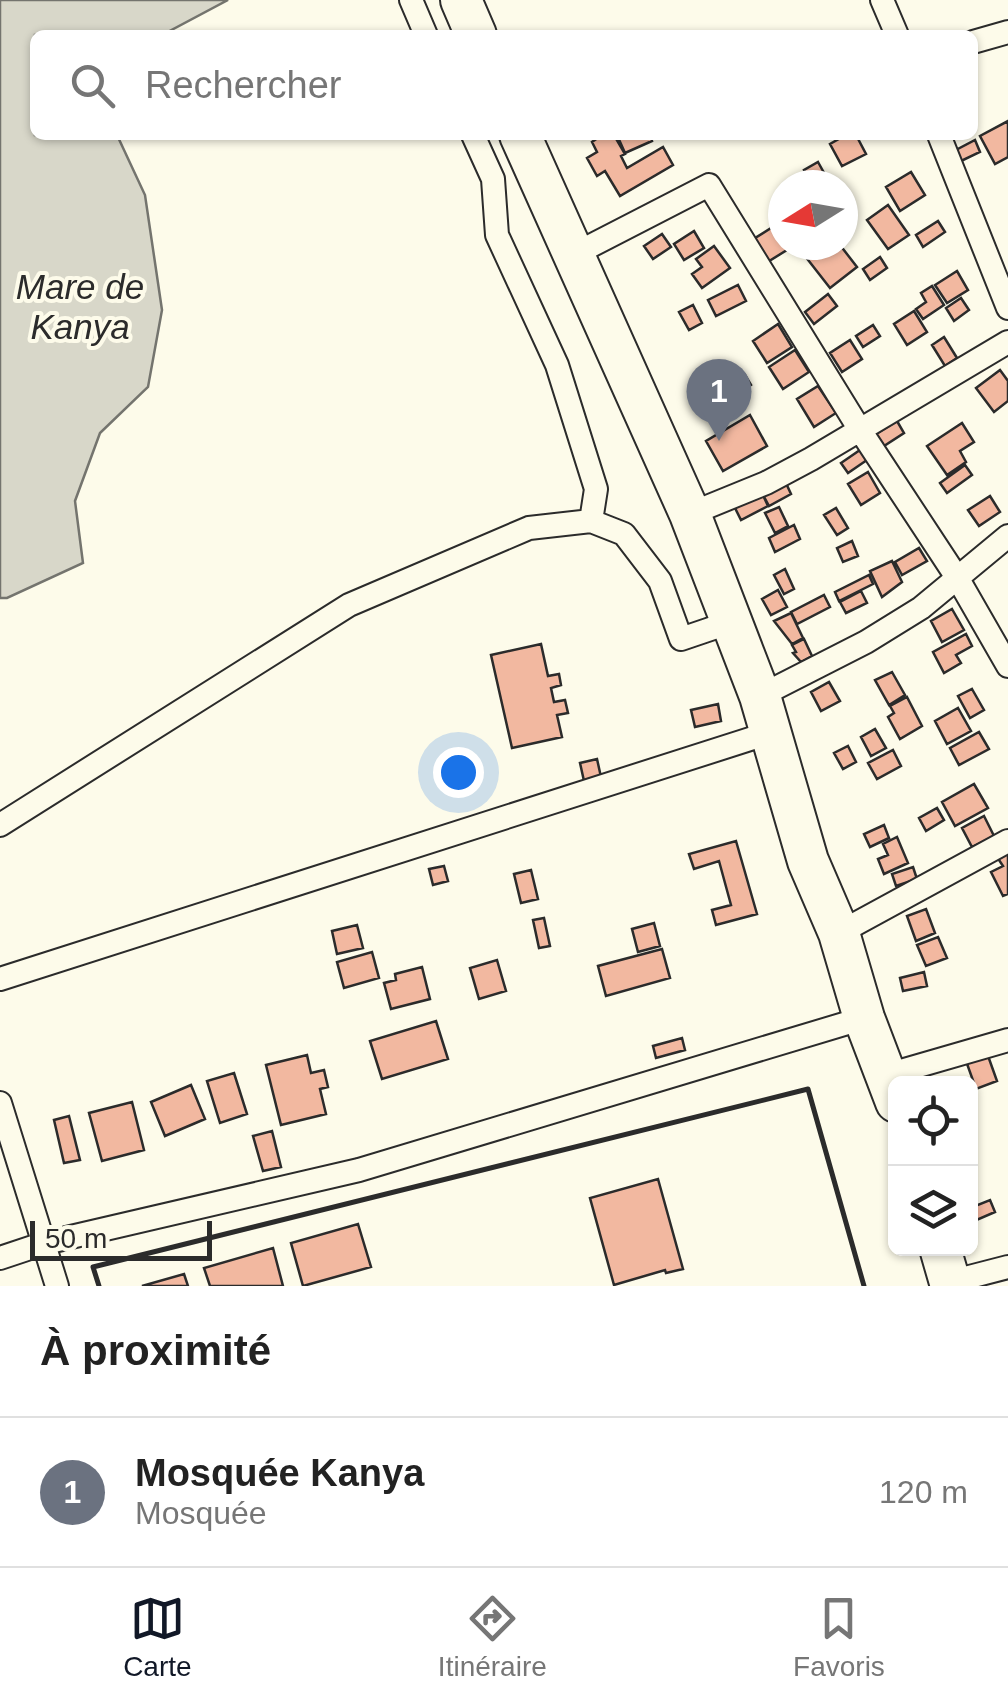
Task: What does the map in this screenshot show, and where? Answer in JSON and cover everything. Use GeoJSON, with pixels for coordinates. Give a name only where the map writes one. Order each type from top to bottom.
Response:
{"type":"FeatureCollection","features":[{"type":"Feature","properties":{"kind":"highway"},"geometry":{"type":"LineString","coordinates":[[461,0],[474,30]]}},
{"type":"Feature","properties":{"kind":"highway"},"geometry":{"type":"LineString","coordinates":[[522,140],[690,514],[766,714],[808,861],[839,934],[888,1080]]}},
{"type":"Feature","properties":{"kind":"street"},"geometry":{"type":"LineString","coordinates":[[411,0],[424,30]]}},
{"type":"Feature","properties":{"kind":"street"},"geometry":{"type":"LineString","coordinates":[[882,0],[896,30]]}},
{"type":"Feature","properties":{"kind":"street"},"geometry":{"type":"LineString","coordinates":[[978,41],[1008,32]]}},
{"type":"Feature","properties":{"kind":"street"},"geometry":{"type":"LineString","coordinates":[[475,140],[493,179],[496,234],[557,365],[596,489],[592,520]]}},
{"type":"Feature","properties":{"kind":"street"},"geometry":{"type":"LineString","coordinates":[[940,140],[1008,308]]}},
{"type":"Feature","properties":{"kind":"street"},"geometry":{"type":"LineString","coordinates":[[573,255],[708,184],[860,430],[958,579],[1008,666]]}},
{"type":"Feature","properties":{"kind":"street"},"geometry":{"type":"LineString","coordinates":[[690,514],[766,482],[1008,342]]}},
{"type":"Feature","properties":{"kind":"street"},"geometry":{"type":"LineString","coordinates":[[0,825],[349,604],[529,528],[592,520],[624,534],[660,581],[681,639],[731,622]]}},
{"type":"Feature","properties":{"kind":"street"},"geometry":{"type":"LineString","coordinates":[[0,979],[766,714],[921,608],[1008,536]]}},
{"type":"Feature","properties":{"kind":"street"},"geometry":{"type":"LineString","coordinates":[[839,934],[1008,841]]}},
{"type":"Feature","properties":{"kind":"street"},"geometry":{"type":"LineString","coordinates":[[0,1258],[45,1243],[359,1170],[864,1018]]}},
{"type":"Feature","properties":{"kind":"street"},"geometry":{"type":"LineString","coordinates":[[920,1076],[1008,1040]]}},
{"type":"Feature","properties":{"kind":"street"},"geometry":{"type":"LineString","coordinates":[[0,1104],[57,1286]]}},
{"type":"Feature","properties":{"kind":"street"},"geometry":{"type":"LineString","coordinates":[[947,1272],[1008,1267]]}},
{"type":"Feature","properties":{"kind":"water","name":"Mare de Kanya"},"geometry":{"type":"Polygon","coordinates":[[[0,0],[228,0],[171,30],[30,30],[30,140],[119,140],[145,195],[162,310],[148,387],[100,433],[75,501],[83,563],[0,598],[0,0]]]}},
{"type":"Feature","properties":{"kind":"building"},"geometry":{"type":"Polygon","coordinates":[[[1008,121],[1008,157],[995,164],[980,136],[1008,121]]]}},
{"type":"Feature","properties":{"kind":"building"},"geometry":{"type":"Polygon","coordinates":[[[617,140],[627,168],[663,147],[673,165],[620,196],[605,171],[597,176],[587,158],[597,152],[592,142],[617,140]]]}},
{"type":"Feature","properties":{"kind":"building"},"geometry":{"type":"Polygon","coordinates":[[[619,140],[652,140],[652,141],[625,153],[619,140]]]}},
{"type":"Feature","properties":{"kind":"building"},"geometry":{"type":"Polygon","coordinates":[[[859,140],[866,154],[842,166],[830,144],[859,140]]]}},
{"type":"Feature","properties":{"kind":"building"},"geometry":{"type":"Polygon","coordinates":[[[975,140],[980,152],[959,162],[954,151],[975,140]]]}},
{"type":"Feature","properties":{"kind":"building"},"geometry":{"type":"Polygon","coordinates":[[[818,162],[822,170],[804,170],[818,162]]]}},
{"type":"Feature","properties":{"kind":"building"},"geometry":{"type":"Polygon","coordinates":[[[911,172],[925,195],[900,211],[886,187],[911,172]]]}},
{"type":"Feature","properties":{"kind":"building"},"geometry":{"type":"Polygon","coordinates":[[[888,205],[909,235],[888,249],[867,220],[888,205]]]}},
{"type":"Feature","properties":{"kind":"building"},"geometry":{"type":"Polygon","coordinates":[[[938,221],[945,232],[923,247],[916,235],[938,221]]]}},
{"type":"Feature","properties":{"kind":"building"},"geometry":{"type":"Polygon","coordinates":[[[768,230],[771,260],[766,263],[752,240],[768,230]]]}},
{"type":"Feature","properties":{"kind":"building"},"geometry":{"type":"Polygon","coordinates":[[[694,231],[704,248],[684,260],[674,244],[694,231]]]}},
{"type":"Feature","properties":{"kind":"building"},"geometry":{"type":"Polygon","coordinates":[[[662,234],[671,247],[653,259],[644,246],[662,234]]]}},
{"type":"Feature","properties":{"kind":"building"},"geometry":{"type":"Polygon","coordinates":[[[714,246],[730,268],[702,288],[692,274],[702,267],[696,259],[714,246]]]}},
{"type":"Feature","properties":{"kind":"building"},"geometry":{"type":"Polygon","coordinates":[[[880,257],[887,268],[870,280],[863,269],[880,257]]]}},
{"type":"Feature","properties":{"kind":"building"},"geometry":{"type":"Polygon","coordinates":[[[808,260],[852,260],[857,267],[830,288],[808,260]]]}},
{"type":"Feature","properties":{"kind":"building"},"geometry":{"type":"Polygon","coordinates":[[[957,271],[968,290],[947,303],[935,285],[957,271]]]}},
{"type":"Feature","properties":{"kind":"building"},"geometry":{"type":"Polygon","coordinates":[[[738,285],[746,301],[716,316],[708,300],[738,285]]]}},
{"type":"Feature","properties":{"kind":"building"},"geometry":{"type":"Polygon","coordinates":[[[932,286],[944,305],[923,319],[916,309],[926,302],[921,293],[932,286]]]}},
{"type":"Feature","properties":{"kind":"building"},"geometry":{"type":"Polygon","coordinates":[[[828,294],[837,306],[814,324],[805,312],[828,294]]]}},
{"type":"Feature","properties":{"kind":"building"},"geometry":{"type":"Polygon","coordinates":[[[961,298],[969,310],[954,321],[946,308],[961,298]]]}},
{"type":"Feature","properties":{"kind":"building"},"geometry":{"type":"Polygon","coordinates":[[[693,305],[702,323],[689,330],[679,312],[693,305]]]}},
{"type":"Feature","properties":{"kind":"building"},"geometry":{"type":"Polygon","coordinates":[[[914,311],[927,332],[907,345],[894,324],[914,311]]]}},
{"type":"Feature","properties":{"kind":"building"},"geometry":{"type":"Polygon","coordinates":[[[778,324],[792,347],[767,363],[753,341],[778,324]]]}},
{"type":"Feature","properties":{"kind":"building"},"geometry":{"type":"Polygon","coordinates":[[[873,325],[880,336],[863,347],[856,336],[873,325]]]}},
{"type":"Feature","properties":{"kind":"building"},"geometry":{"type":"Polygon","coordinates":[[[944,337],[957,358],[945,366],[932,345],[944,337]]]}},
{"type":"Feature","properties":{"kind":"building"},"geometry":{"type":"Polygon","coordinates":[[[850,340],[862,359],[842,372],[830,353],[850,340]]]}},
{"type":"Feature","properties":{"kind":"building"},"geometry":{"type":"Polygon","coordinates":[[[795,350],[809,372],[783,389],[769,367],[795,350]]]}},
{"type":"Feature","properties":{"kind":"building"},"geometry":{"type":"Polygon","coordinates":[[[1000,370],[1008,381],[1008,401],[994,412],[976,388],[1000,370]]]}},
{"type":"Feature","properties":{"kind":"building"},"geometry":{"type":"Polygon","coordinates":[[[714,372],[724,388],[708,399],[698,383],[714,372]]]}},
{"type":"Feature","properties":{"kind":"building"},"geometry":{"type":"Polygon","coordinates":[[[745,375],[751,385],[732,398],[726,388],[745,375]]]}},
{"type":"Feature","properties":{"kind":"building"},"geometry":{"type":"Polygon","coordinates":[[[818,386],[836,413],[814,427],[797,399],[818,386]]]}},
{"type":"Feature","properties":{"kind":"building"},"geometry":{"type":"Polygon","coordinates":[[[725,389],[732,400],[723,406],[726,411],[719,416],[708,400],[725,389]]]}},
{"type":"Feature","properties":{"kind":"building"},"geometry":{"type":"Polygon","coordinates":[[[750,415],[767,446],[723,471],[706,441],[750,415]]]}},
{"type":"Feature","properties":{"kind":"building"},"geometry":{"type":"Polygon","coordinates":[[[897,421],[904,433],[884,446],[876,434],[897,421]]]}},
{"type":"Feature","properties":{"kind":"building"},"geometry":{"type":"Polygon","coordinates":[[[962,423],[974,442],[960,451],[966,462],[947,475],[927,446],[962,423]]]}},
{"type":"Feature","properties":{"kind":"building"},"geometry":{"type":"Polygon","coordinates":[[[860,450],[867,460],[848,473],[841,463],[860,450]]]}},
{"type":"Feature","properties":{"kind":"building"},"geometry":{"type":"Polygon","coordinates":[[[965,465],[972,475],[947,493],[940,483],[965,465]]]}},
{"type":"Feature","properties":{"kind":"building"},"geometry":{"type":"Polygon","coordinates":[[[868,472],[880,493],[861,505],[848,484],[868,472]]]}},
{"type":"Feature","properties":{"kind":"building"},"geometry":{"type":"Polygon","coordinates":[[[785,481],[791,494],[769,506],[762,493],[785,481]]]}},
{"type":"Feature","properties":{"kind":"building"},"geometry":{"type":"Polygon","coordinates":[[[762,493],[768,506],[741,520],[735,508],[762,493]]]}},
{"type":"Feature","properties":{"kind":"building"},"geometry":{"type":"Polygon","coordinates":[[[990,496],[1000,512],[979,526],[968,510],[990,496]]]}},
{"type":"Feature","properties":{"kind":"building"},"geometry":{"type":"Polygon","coordinates":[[[779,507],[788,526],[775,533],[765,513],[779,507]]]}},
{"type":"Feature","properties":{"kind":"building"},"geometry":{"type":"Polygon","coordinates":[[[836,508],[848,528],[837,535],[824,515],[836,508]]]}},
{"type":"Feature","properties":{"kind":"building"},"geometry":{"type":"Polygon","coordinates":[[[794,525],[800,539],[775,552],[769,538],[794,525]]]}},
{"type":"Feature","properties":{"kind":"building"},"geometry":{"type":"Polygon","coordinates":[[[852,541],[858,556],[843,562],[837,548],[852,541]]]}},
{"type":"Feature","properties":{"kind":"building"},"geometry":{"type":"Polygon","coordinates":[[[919,548],[927,561],[902,575],[895,562],[919,548]]]}},
{"type":"Feature","properties":{"kind":"building"},"geometry":{"type":"Polygon","coordinates":[[[892,561],[902,582],[882,597],[870,571],[892,561]]]}},
{"type":"Feature","properties":{"kind":"building"},"geometry":{"type":"Polygon","coordinates":[[[785,569],[794,589],[784,594],[774,575],[785,569]]]}},
{"type":"Feature","properties":{"kind":"building"},"geometry":{"type":"Polygon","coordinates":[[[869,575],[873,584],[839,601],[835,592],[869,575]]]}},
{"type":"Feature","properties":{"kind":"building"},"geometry":{"type":"Polygon","coordinates":[[[778,590],[787,607],[771,615],[762,599],[778,590]]]}},
{"type":"Feature","properties":{"kind":"building"},"geometry":{"type":"Polygon","coordinates":[[[861,591],[867,603],[846,613],[840,602],[861,591]]]}},
{"type":"Feature","properties":{"kind":"building"},"geometry":{"type":"Polygon","coordinates":[[[824,595],[830,607],[797,624],[791,612],[824,595]]]}},
{"type":"Feature","properties":{"kind":"building"},"geometry":{"type":"Polygon","coordinates":[[[952,609],[964,630],[942,642],[931,621],[952,609]]]}},
{"type":"Feature","properties":{"kind":"building"},"geometry":{"type":"Polygon","coordinates":[[[791,613],[803,638],[792,644],[774,621],[791,613]]]}},
{"type":"Feature","properties":{"kind":"building"},"geometry":{"type":"Polygon","coordinates":[[[966,634],[972,646],[956,655],[961,663],[944,673],[933,652],[966,634]]]}},
{"type":"Feature","properties":{"kind":"building"},"geometry":{"type":"Polygon","coordinates":[[[804,639],[812,656],[801,662],[792,645],[804,639]]]}},
{"type":"Feature","properties":{"kind":"building"},"geometry":{"type":"Polygon","coordinates":[[[541,644],[548,676],[559,674],[561,685],[551,688],[554,702],[565,700],[568,713],[557,715],[562,737],[512,748],[491,655],[541,644]]]}},
{"type":"Feature","properties":{"kind":"building"},"geometry":{"type":"Polygon","coordinates":[[[892,672],[905,695],[889,705],[875,680],[892,672]]]}},
{"type":"Feature","properties":{"kind":"building"},"geometry":{"type":"Polygon","coordinates":[[[829,682],[840,701],[821,711],[811,692],[829,682]]]}},
{"type":"Feature","properties":{"kind":"building"},"geometry":{"type":"Polygon","coordinates":[[[972,689],[984,710],[970,718],[958,696],[972,689]]]}},
{"type":"Feature","properties":{"kind":"building"},"geometry":{"type":"Polygon","coordinates":[[[907,697],[922,726],[900,739],[888,717],[894,713],[890,706],[907,697]]]}},
{"type":"Feature","properties":{"kind":"building"},"geometry":{"type":"Polygon","coordinates":[[[718,704],[721,721],[695,727],[691,710],[718,704]]]}},
{"type":"Feature","properties":{"kind":"building"},"geometry":{"type":"Polygon","coordinates":[[[958,708],[971,731],[947,744],[935,721],[958,708]]]}},
{"type":"Feature","properties":{"kind":"building"},"geometry":{"type":"Polygon","coordinates":[[[875,729],[886,748],[871,756],[861,737],[875,729]]]}},
{"type":"Feature","properties":{"kind":"building"},"geometry":{"type":"Polygon","coordinates":[[[979,732],[989,749],[959,765],[950,748],[979,732]]]}},
{"type":"Feature","properties":{"kind":"building"},"geometry":{"type":"Polygon","coordinates":[[[848,746],[856,762],[843,769],[834,753],[848,746]]]}},
{"type":"Feature","properties":{"kind":"building"},"geometry":{"type":"Polygon","coordinates":[[[893,750],[901,766],[877,779],[868,763],[893,750]]]}},
{"type":"Feature","properties":{"kind":"building"},"geometry":{"type":"Polygon","coordinates":[[[597,759],[601,777],[584,781],[580,763],[597,759]]]}},
{"type":"Feature","properties":{"kind":"building"},"geometry":{"type":"Polygon","coordinates":[[[974,784],[988,808],[955,826],[942,802],[974,784]]]}},
{"type":"Feature","properties":{"kind":"building"},"geometry":{"type":"Polygon","coordinates":[[[937,808],[944,820],[926,831],[919,818],[937,808]]]}},
{"type":"Feature","properties":{"kind":"building"},"geometry":{"type":"Polygon","coordinates":[[[984,816],[994,836],[972,847],[962,828],[984,816]]]}},
{"type":"Feature","properties":{"kind":"building"},"geometry":{"type":"Polygon","coordinates":[[[884,825],[889,838],[870,847],[864,834],[884,825]]]}},
{"type":"Feature","properties":{"kind":"building"},"geometry":{"type":"Polygon","coordinates":[[[897,837],[908,863],[884,874],[878,859],[888,855],[883,844],[897,837]]]}},
{"type":"Feature","properties":{"kind":"building"},"geometry":{"type":"Polygon","coordinates":[[[736,841],[757,914],[716,925],[712,910],[731,905],[719,861],[694,869],[689,854],[736,841]]]}},
{"type":"Feature","properties":{"kind":"building"},"geometry":{"type":"Polygon","coordinates":[[[1008,851],[1008,894],[1003,896],[991,872],[1003,866],[997,857],[1008,851]]]}},
{"type":"Feature","properties":{"kind":"building"},"geometry":{"type":"Polygon","coordinates":[[[444,866],[448,881],[433,885],[429,869],[444,866]]]}},
{"type":"Feature","properties":{"kind":"building"},"geometry":{"type":"Polygon","coordinates":[[[913,867],[917,879],[896,886],[892,874],[913,867]]]}},
{"type":"Feature","properties":{"kind":"building"},"geometry":{"type":"Polygon","coordinates":[[[531,870],[538,899],[521,903],[514,874],[531,870]]]}},
{"type":"Feature","properties":{"kind":"building"},"geometry":{"type":"Polygon","coordinates":[[[926,909],[935,933],[916,941],[907,916],[926,909]]]}},
{"type":"Feature","properties":{"kind":"building"},"geometry":{"type":"Polygon","coordinates":[[[544,918],[550,946],[539,948],[533,920],[544,918]]]}},
{"type":"Feature","properties":{"kind":"building"},"geometry":{"type":"Polygon","coordinates":[[[654,923],[660,946],[638,952],[632,929],[654,923]]]}},
{"type":"Feature","properties":{"kind":"building"},"geometry":{"type":"Polygon","coordinates":[[[357,925],[363,948],[337,954],[332,931],[357,925]]]}},
{"type":"Feature","properties":{"kind":"building"},"geometry":{"type":"Polygon","coordinates":[[[938,937],[947,958],[926,966],[917,945],[938,937]]]}},
{"type":"Feature","properties":{"kind":"building"},"geometry":{"type":"Polygon","coordinates":[[[662,949],[670,978],[606,996],[598,966],[662,949]]]}},
{"type":"Feature","properties":{"kind":"building"},"geometry":{"type":"Polygon","coordinates":[[[372,952],[379,978],[344,988],[337,962],[372,952]]]}},
{"type":"Feature","properties":{"kind":"building"},"geometry":{"type":"Polygon","coordinates":[[[497,960],[506,991],[479,999],[470,968],[497,960]]]}},
{"type":"Feature","properties":{"kind":"building"},"geometry":{"type":"Polygon","coordinates":[[[422,967],[430,999],[391,1009],[384,983],[396,980],[395,974],[422,967]]]}},
{"type":"Feature","properties":{"kind":"building"},"geometry":{"type":"Polygon","coordinates":[[[924,972],[927,986],[903,991],[900,978],[924,972]]]}},
{"type":"Feature","properties":{"kind":"building"},"geometry":{"type":"Polygon","coordinates":[[[436,1021],[448,1059],[382,1079],[370,1041],[436,1021]]]}},
{"type":"Feature","properties":{"kind":"building"},"geometry":{"type":"Polygon","coordinates":[[[682,1038],[685,1050],[656,1058],[653,1046],[682,1038]]]}},
{"type":"Feature","properties":{"kind":"building"},"geometry":{"type":"Polygon","coordinates":[[[987,1053],[997,1081],[978,1088],[978,1076],[971,1076],[966,1061],[987,1053]]]}},
{"type":"Feature","properties":{"kind":"building"},"geometry":{"type":"Polygon","coordinates":[[[307,1055],[311,1073],[324,1070],[328,1087],[320,1089],[326,1114],[281,1125],[266,1065],[307,1055]]]}},
{"type":"Feature","properties":{"kind":"building"},"geometry":{"type":"Polygon","coordinates":[[[234,1073],[247,1114],[220,1123],[207,1081],[234,1073]]]}},
{"type":"Feature","properties":{"kind":"building"},"geometry":{"type":"Polygon","coordinates":[[[191,1085],[205,1119],[165,1136],[151,1102],[191,1085]]]}},
{"type":"Feature","properties":{"kind":"building"},"geometry":{"type":"Polygon","coordinates":[[[132,1102],[144,1150],[102,1161],[89,1113],[132,1102]]]}},
{"type":"Feature","properties":{"kind":"building"},"geometry":{"type":"Polygon","coordinates":[[[69,1116],[80,1160],[64,1163],[54,1120],[69,1116]]]}},
{"type":"Feature","properties":{"kind":"building"},"geometry":{"type":"Polygon","coordinates":[[[272,1131],[281,1167],[263,1171],[253,1136],[272,1131]]]}},
{"type":"Feature","properties":{"kind":"building"},"geometry":{"type":"Polygon","coordinates":[[[658,1179],[683,1269],[666,1273],[665,1270],[614,1285],[590,1198],[658,1179]]]}},
{"type":"Feature","properties":{"kind":"building"},"geometry":{"type":"Polygon","coordinates":[[[990,1200],[995,1212],[978,1219],[978,1205],[990,1200]]]}},
{"type":"Feature","properties":{"kind":"building"},"geometry":{"type":"Polygon","coordinates":[[[358,1224],[371,1267],[303,1286],[291,1243],[358,1224]]]}},
{"type":"Feature","properties":{"kind":"building"},"geometry":{"type":"Polygon","coordinates":[[[273,1248],[283,1286],[210,1286],[204,1268],[273,1248]]]}},
{"type":"Feature","properties":{"kind":"building"},"geometry":{"type":"Polygon","coordinates":[[[184,1274],[188,1286],[142,1286],[184,1274]]]}},
{"type":"Feature","properties":{"kind":"wall"},"geometry":{"type":"LineString","coordinates":[[99,1286],[93,1267],[808,1089],[864,1286]]}},
{"type":"Feature","properties":{"kind":"place","name":"Mosquée Kanya"},"geometry":{"type":"Point","coordinates":[719,441]}}]}
